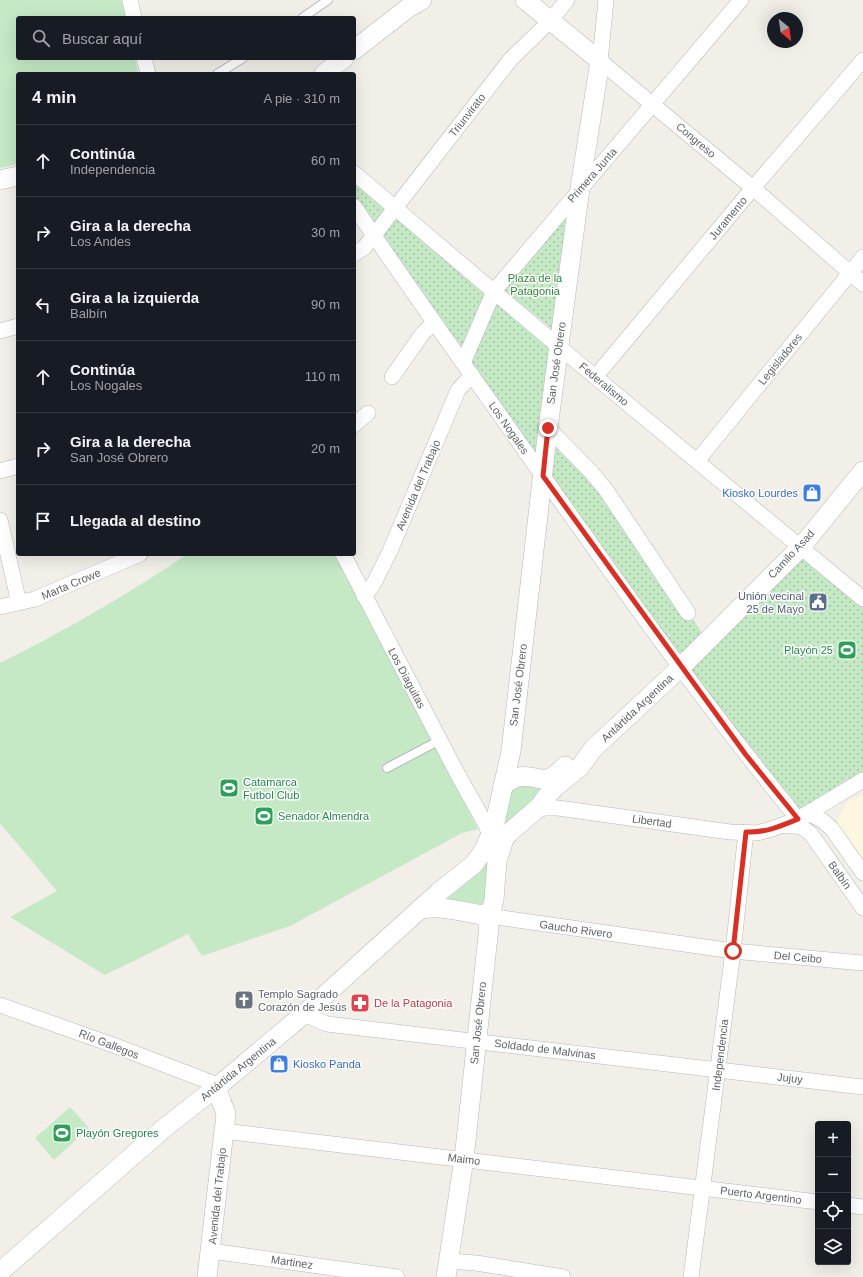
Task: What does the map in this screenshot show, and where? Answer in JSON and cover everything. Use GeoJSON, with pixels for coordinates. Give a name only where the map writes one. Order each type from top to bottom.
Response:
{"type":"FeatureCollection","features":[{"type":"Feature","properties":{"kind":"street"},"geometry":{"type":"LineString","coordinates":[[130,0],[134,16]]}},
{"type":"Feature","properties":{"kind":"street","name":"Congreso"},"geometry":{"type":"LineString","coordinates":[[525,0],[753,188],[863,284]]}},
{"type":"Feature","properties":{"kind":"street","name":"Triunvirato"},"geometry":{"type":"LineString","coordinates":[[356,253],[364,248],[510,60],[550,21],[567,0]]}},
{"type":"Feature","properties":{"kind":"street","name":"San José Obrero"},"geometry":{"type":"LineString","coordinates":[[440,900],[474,864],[484,850],[497,815],[511,752],[558,346],[580,188],[600,61],[606,0]]}},
{"type":"Feature","properties":{"kind":"street","name":"Primera Junta"},"geometry":{"type":"LineString","coordinates":[[468,369],[494,291],[741,0]]}},
{"type":"Feature","properties":{"kind":"street"},"geometry":{"type":"LineString","coordinates":[[356,48],[411,4]]}},
{"type":"Feature","properties":{"kind":"street"},"geometry":{"type":"LineString","coordinates":[[144,60],[148,72]]}},
{"type":"Feature","properties":{"kind":"street"},"geometry":{"type":"LineString","coordinates":[[326,72],[342,60]]}},
{"type":"Feature","properties":{"kind":"street","name":"Juramento"},"geometry":{"type":"LineString","coordinates":[[596,376],[753,188],[863,60]]}},
{"type":"Feature","properties":{"kind":"street","name":"Federalismo"},"geometry":{"type":"LineString","coordinates":[[356,175],[558,346],[863,599]]}},
{"type":"Feature","properties":{"kind":"street"},"geometry":{"type":"LineString","coordinates":[[0,180],[16,176]]}},
{"type":"Feature","properties":{"kind":"street","name":"Los Nogales"},"geometry":{"type":"LineString","coordinates":[[356,209],[434,323],[680,667]]}},
{"type":"Feature","properties":{"kind":"street","name":"Legisladores"},"geometry":{"type":"LineString","coordinates":[[697,461],[863,257]]}},
{"type":"Feature","properties":{"kind":"street"},"geometry":{"type":"LineString","coordinates":[[392,377],[423,333],[434,323]]}},
{"type":"Feature","properties":{"kind":"street"},"geometry":{"type":"LineString","coordinates":[[0,330],[16,326]]}},
{"type":"Feature","properties":{"kind":"street","name":"Avenida del Trabajo"},"geometry":{"type":"LineString","coordinates":[[364,596],[378,577],[468,369]]}},
{"type":"Feature","properties":{"kind":"street"},"geometry":{"type":"LineString","coordinates":[[356,423],[368,413]]}},
{"type":"Feature","properties":{"kind":"street"},"geometry":{"type":"LineString","coordinates":[[548,428],[591,472],[606,490],[688,613]]}},
{"type":"Feature","properties":{"kind":"street"},"geometry":{"type":"LineString","coordinates":[[0,471],[16,467]]}},
{"type":"Feature","properties":{"kind":"street","name":"Camilo Asad"},"geometry":{"type":"LineString","coordinates":[[680,667],[801,547],[863,470]]}},
{"type":"Feature","properties":{"kind":"street"},"geometry":{"type":"LineString","coordinates":[[0,520],[20,602]]}},
{"type":"Feature","properties":{"kind":"street","name":"Marta Crowe"},"geometry":{"type":"LineString","coordinates":[[0,607],[35,599],[135,556]]}},
{"type":"Feature","properties":{"kind":"street","name":"Los Diaguitas"},"geometry":{"type":"LineString","coordinates":[[344,556],[440,740],[486,823],[490,835]]}},
{"type":"Feature","properties":{"kind":"street"},"geometry":{"type":"LineString","coordinates":[[680,667],[746,755],[808,814],[822,820],[832,829]]}},
{"type":"Feature","properties":{"kind":"street","name":"Antártida Argentina"},"geometry":{"type":"LineString","coordinates":[[502,792],[509,780],[513,778],[543,790],[559,784],[580,767],[593,749],[680,667]]}},
{"type":"Feature","properties":{"kind":"street","name":"San José Obrero"},"geometry":{"type":"LineString","coordinates":[[511,752],[514,771],[543,790]]}},
{"type":"Feature","properties":{"kind":"street"},"geometry":{"type":"LineString","coordinates":[[778,827],[808,814],[863,780]]}},
{"type":"Feature","properties":{"kind":"street"},"geometry":{"type":"LineString","coordinates":[[482,916],[489,912],[492,908],[497,862],[504,839],[540,806],[543,790]]}},
{"type":"Feature","properties":{"kind":"street","name":"Libertad"},"geometry":{"type":"LineString","coordinates":[[543,790],[730,832],[756,833],[778,827]]}},
{"type":"Feature","properties":{"kind":"street"},"geometry":{"type":"LineString","coordinates":[[473,801],[489,803],[502,792]]}},
{"type":"Feature","properties":{"kind":"street"},"geometry":{"type":"LineString","coordinates":[[832,798],[828,804],[827,811],[832,829]]}},
{"type":"Feature","properties":{"kind":"street"},"geometry":{"type":"LineString","coordinates":[[808,814],[817,842]]}},
{"type":"Feature","properties":{"kind":"street"},"geometry":{"type":"LineString","coordinates":[[778,827],[795,826],[803,828],[817,842]]}},
{"type":"Feature","properties":{"kind":"street","name":"Balbín"},"geometry":{"type":"LineString","coordinates":[[832,829],[863,873]]}},
{"type":"Feature","properties":{"kind":"street","name":"Independencia"},"geometry":{"type":"LineString","coordinates":[[691,1277],[704,1188],[746,832]]}},
{"type":"Feature","properties":{"kind":"street","name":"Balbín"},"geometry":{"type":"LineString","coordinates":[[817,842],[863,908]]}},
{"type":"Feature","properties":{"kind":"street","name":"Gaucho Rivero"},"geometry":{"type":"LineString","coordinates":[[419,910],[430,907],[440,900],[482,916],[733,951]]}},
{"type":"Feature","properties":{"kind":"street","name":"Antártida Argentina"},"geometry":{"type":"LineString","coordinates":[[0,1272],[163,1129],[304,1014],[419,910]]}},
{"type":"Feature","properties":{"kind":"street","name":"San José Obrero"},"geometry":{"type":"LineString","coordinates":[[447,1269],[464,1159],[489,927],[486,918],[482,916]]}},
{"type":"Feature","properties":{"kind":"street","name":"Del Ceibo"},"geometry":{"type":"LineString","coordinates":[[733,951],[863,963]]}},
{"type":"Feature","properties":{"kind":"street","name":"Río Gallegos"},"geometry":{"type":"LineString","coordinates":[[0,1005],[210,1082],[216,1087]]}},
{"type":"Feature","properties":{"kind":"street","name":"Soldado de Malvinas"},"geometry":{"type":"LineString","coordinates":[[304,1014],[327,1024],[717,1069]]}},
{"type":"Feature","properties":{"kind":"street","name":"Jujuy"},"geometry":{"type":"LineString","coordinates":[[717,1069],[863,1087]]}},
{"type":"Feature","properties":{"kind":"street"},"geometry":{"type":"LineString","coordinates":[[216,1087],[225,1123]]}},
{"type":"Feature","properties":{"kind":"street","name":"Avenida del Trabajo"},"geometry":{"type":"LineString","coordinates":[[207,1277],[225,1123]]}},
{"type":"Feature","properties":{"kind":"street","name":"Maimo"},"geometry":{"type":"LineString","coordinates":[[225,1123],[464,1159],[704,1188]]}},
{"type":"Feature","properties":{"kind":"street","name":"Puerto Argentino"},"geometry":{"type":"LineString","coordinates":[[704,1188],[815,1202]]}},
{"type":"Feature","properties":{"kind":"street"},"geometry":{"type":"LineString","coordinates":[[851,1206],[863,1207]]}},
{"type":"Feature","properties":{"kind":"street","name":"Martinez"},"geometry":{"type":"LineString","coordinates":[[211,1250],[397,1277]]}},
{"type":"Feature","properties":{"kind":"street"},"geometry":{"type":"LineString","coordinates":[[447,1269],[563,1277]]}},
{"type":"Feature","properties":{"kind":"lane"},"geometry":{"type":"LineString","coordinates":[[305,16],[328,0]]}},
{"type":"Feature","properties":{"kind":"lane"},"geometry":{"type":"LineString","coordinates":[[220,72],[240,60]]}},
{"type":"Feature","properties":{"kind":"lane"},"geometry":{"type":"LineString","coordinates":[[387,768],[440,740]]}},
{"type":"Feature","properties":{"kind":"shaded area"},"geometry":{"type":"Polygon","coordinates":[[[863,795],[863,863],[838,825],[838,818],[848,802],[863,795]]]}},
{"type":"Feature","properties":{"kind":"green space"},"geometry":{"type":"Polygon","coordinates":[[[0,0],[121,0],[125,16],[16,16],[16,60],[135,60],[138,72],[16,72],[16,164],[0,168],[0,0]]]}},
{"type":"Feature","properties":{"kind":"green space"},"geometry":{"type":"Polygon","coordinates":[[[356,175],[558,346],[548,428],[591,472],[707,640],[801,547],[863,599],[863,779],[798,819],[356,209],[356,175]]]}},
{"type":"Feature","properties":{"kind":"green space","name":"Plaza de la Patagonia"},"geometry":{"type":"Polygon","coordinates":[[[569,208],[552,329],[502,288],[569,208]]]}},
{"type":"Feature","properties":{"kind":"green space","name":"Catamarca Futbol Club"},"geometry":{"type":"Polygon","coordinates":[[[185,556],[336,556],[478,829],[462,833],[290,926],[202,956],[188,934],[105,975],[10,917],[57,891],[0,823],[0,663],[96,612],[185,556]]]}},
{"type":"Feature","properties":{"kind":"green space"},"geometry":{"type":"Polygon","coordinates":[[[511,784],[536,785],[541,793],[513,823],[486,907],[454,907],[443,897],[474,871],[511,784]]]}},
{"type":"Feature","properties":{"kind":"green space","name":"Playón Gregores"},"geometry":{"type":"Polygon","coordinates":[[[70,1107],[89,1128],[54,1160],[35,1138],[70,1107]]]}},
{"type":"Feature","properties":{"kind":"place","name":"Kiosko Lourdes"},"geometry":{"type":"Point","coordinates":[812,493]}},
{"type":"Feature","properties":{"kind":"place","name":"Unión vecinal 25 de Mayo"},"geometry":{"type":"Point","coordinates":[818,602]}},
{"type":"Feature","properties":{"kind":"place","name":"Playón 25"},"geometry":{"type":"Point","coordinates":[847,650]}},
{"type":"Feature","properties":{"kind":"place","name":"Catamarca Futbol Club"},"geometry":{"type":"Point","coordinates":[229,788]}},
{"type":"Feature","properties":{"kind":"place","name":"Senador Almendra"},"geometry":{"type":"Point","coordinates":[264,816]}},
{"type":"Feature","properties":{"kind":"place","name":"Templo Sagrado Corazón de Jesús"},"geometry":{"type":"Point","coordinates":[244,1000]}},
{"type":"Feature","properties":{"kind":"place","name":"De la Patagonia"},"geometry":{"type":"Point","coordinates":[360,1003]}},
{"type":"Feature","properties":{"kind":"place","name":"Kiosko Panda"},"geometry":{"type":"Point","coordinates":[279,1064]}},
{"type":"Feature","properties":{"kind":"place","name":"Playón Gregores"},"geometry":{"type":"Point","coordinates":[62,1133]}},
{"type":"Feature","properties":{"kind":"route"},"geometry":{"type":"LineString","coordinates":[[548,428],[543,476],[680,667],[746,755],[798,819],[772,829],[756,833],[746,832],[733,951]]}}]}
